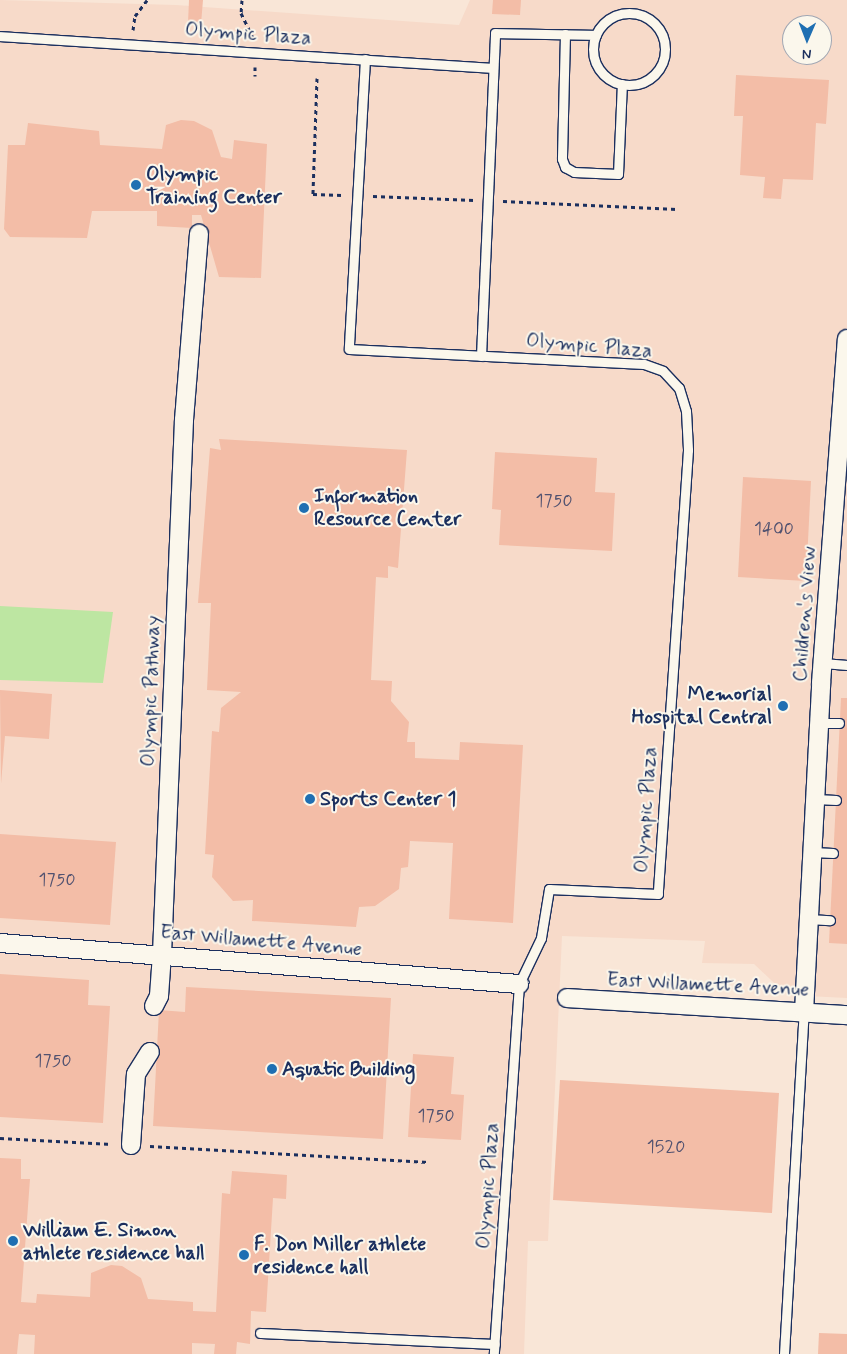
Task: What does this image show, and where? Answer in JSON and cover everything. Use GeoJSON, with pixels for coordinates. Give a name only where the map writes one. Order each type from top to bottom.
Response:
{"type":"FeatureCollection","features":[{"type":"Feature","properties":{"kind":"street","name":"Olympic Pathway"},"geometry":{"type":"LineString","coordinates":[[154,1006],[159,996],[162,954],[184,420],[199,234]]}},
{"type":"Feature","properties":{"kind":"street","name":"Children's View"},"geometry":{"type":"LineString","coordinates":[[804,1012],[823,663],[844,445],[847,339]]}},
{"type":"Feature","properties":{"kind":"street","name":"East Willamette Avenue"},"geometry":{"type":"LineString","coordinates":[[0,943],[162,954],[519,984]]}},
{"type":"Feature","properties":{"kind":"street","name":"East Willamette Avenue"},"geometry":{"type":"LineString","coordinates":[[567,998],[847,1015]]}},
{"type":"Feature","properties":{"kind":"street"},"geometry":{"type":"LineString","coordinates":[[131,1145],[136,1074],[150,1052]]}},
{"type":"Feature","properties":{"kind":"lane"},"geometry":{"type":"LineString","coordinates":[[624,13],[636,13],[658,26],[666,50],[657,73],[641,82],[622,84],[604,74],[597,66],[594,56],[596,35],[602,24],[624,13]]}},
{"type":"Feature","properties":{"kind":"lane"},"geometry":{"type":"LineString","coordinates":[[481,356],[494,32],[596,35]]}},
{"type":"Feature","properties":{"kind":"lane"},"geometry":{"type":"LineString","coordinates":[[565,34],[562,159],[565,167],[574,172],[618,174],[622,84]]}},
{"type":"Feature","properties":{"kind":"lane","name":"Olympic Plaza"},"geometry":{"type":"LineString","coordinates":[[0,36],[493,68]]}},
{"type":"Feature","properties":{"kind":"lane"},"geometry":{"type":"LineString","coordinates":[[357,195],[365,59]]}},
{"type":"Feature","properties":{"kind":"lane","name":"Olympic Plaza"},"geometry":{"type":"LineString","coordinates":[[357,195],[349,349],[644,364],[663,371],[679,388],[686,411],[688,450],[658,894],[549,890],[541,938],[519,984],[494,1354]]}},
{"type":"Feature","properties":{"kind":"lane"},"geometry":{"type":"LineString","coordinates":[[823,663],[847,664]]}},
{"type":"Feature","properties":{"kind":"lane"},"geometry":{"type":"LineString","coordinates":[[819,723],[839,724]]}},
{"type":"Feature","properties":{"kind":"lane"},"geometry":{"type":"LineString","coordinates":[[815,799],[836,800]]}},
{"type":"Feature","properties":{"kind":"lane"},"geometry":{"type":"LineString","coordinates":[[812,852],[833,853]]}},
{"type":"Feature","properties":{"kind":"lane"},"geometry":{"type":"LineString","coordinates":[[808,918],[830,920]]}},
{"type":"Feature","properties":{"kind":"lane"},"geometry":{"type":"LineString","coordinates":[[784,1354],[804,1012]]}},
{"type":"Feature","properties":{"kind":"lane"},"geometry":{"type":"LineString","coordinates":[[260,1333],[495,1344]]}},
{"type":"Feature","properties":{"kind":"path"},"geometry":{"type":"LineString","coordinates":[[317,78],[313,194],[677,209]]}},
{"type":"Feature","properties":{"kind":"path"},"geometry":{"type":"LineString","coordinates":[[0,1138],[429,1162]]}},
{"type":"Feature","properties":{"kind":"shaded area"},"geometry":{"type":"Polygon","coordinates":[[[0,0],[176,5],[459,25],[470,0],[847,0],[847,998],[787,995],[754,964],[702,963],[705,941],[562,936],[548,1241],[528,1241],[524,1354],[0,1354],[0,0]]]}},
{"type":"Feature","properties":{"kind":"green space"},"geometry":{"type":"Polygon","coordinates":[[[0,606],[113,612],[103,683],[0,680],[0,606]]]}},
{"type":"Feature","properties":{"kind":"building"},"geometry":{"type":"Polygon","coordinates":[[[189,0],[203,0],[201,24],[188,23],[189,0]]]}},
{"type":"Feature","properties":{"kind":"building"},"geometry":{"type":"Polygon","coordinates":[[[493,0],[521,0],[520,15],[492,14],[493,0]]]}},
{"type":"Feature","properties":{"kind":"building"},"geometry":{"type":"Polygon","coordinates":[[[736,75],[829,80],[826,124],[816,123],[813,180],[783,179],[781,199],[763,198],[765,177],[740,175],[743,116],[734,116],[736,75]]]}},
{"type":"Feature","properties":{"kind":"building","name":"Olympic Training Center"},"geometry":{"type":"Polygon","coordinates":[[[181,120],[194,121],[212,130],[221,157],[232,159],[234,140],[267,144],[261,278],[219,277],[201,215],[192,215],[192,228],[157,226],[157,211],[92,211],[87,238],[10,237],[4,229],[8,145],[25,145],[28,123],[99,131],[100,145],[162,149],[166,125],[181,120]]]}},
{"type":"Feature","properties":{"kind":"building"},"geometry":{"type":"Polygon","coordinates":[[[219,439],[407,450],[398,568],[388,566],[388,578],[376,577],[371,680],[392,681],[391,701],[409,722],[407,742],[415,742],[415,758],[459,760],[460,742],[523,745],[513,923],[449,919],[453,843],[410,841],[408,867],[401,868],[399,889],[375,906],[359,907],[356,927],[252,921],[253,900],[233,901],[212,877],[214,855],[205,854],[212,731],[219,732],[221,708],[241,692],[207,690],[211,603],[198,603],[210,448],[221,450],[219,439]]]}},
{"type":"Feature","properties":{"kind":"building"},"geometry":{"type":"Polygon","coordinates":[[[495,452],[597,458],[595,492],[615,493],[612,551],[499,545],[501,510],[492,509],[495,452]]]}},
{"type":"Feature","properties":{"kind":"building"},"geometry":{"type":"Polygon","coordinates":[[[743,477],[811,481],[806,581],[738,577],[743,477]]]}},
{"type":"Feature","properties":{"kind":"building"},"geometry":{"type":"Polygon","coordinates":[[[0,690],[52,694],[49,739],[5,736],[1,784],[0,690]]]}},
{"type":"Feature","properties":{"kind":"building"},"geometry":{"type":"Polygon","coordinates":[[[841,698],[847,698],[847,944],[829,943],[841,698]]]}},
{"type":"Feature","properties":{"kind":"building"},"geometry":{"type":"Polygon","coordinates":[[[0,834],[116,842],[110,925],[0,918],[0,834]]]}},
{"type":"Feature","properties":{"kind":"building"},"geometry":{"type":"Polygon","coordinates":[[[0,974],[89,980],[88,1005],[110,1006],[103,1123],[0,1117],[0,974]]]}},
{"type":"Feature","properties":{"kind":"building","name":"Aquatic Building"},"geometry":{"type":"Polygon","coordinates":[[[186,987],[391,998],[383,1139],[153,1126],[159,1010],[185,1012],[186,987]]]}},
{"type":"Feature","properties":{"kind":"building"},"geometry":{"type":"Polygon","coordinates":[[[413,1054],[454,1057],[451,1094],[464,1095],[461,1140],[408,1137],[413,1054]]]}},
{"type":"Feature","properties":{"kind":"building"},"geometry":{"type":"Polygon","coordinates":[[[560,1080],[779,1093],[772,1213],[553,1200],[560,1080]]]}},
{"type":"Feature","properties":{"kind":"building"},"geometry":{"type":"Polygon","coordinates":[[[0,1158],[21,1159],[21,1179],[30,1179],[21,1302],[36,1303],[37,1294],[90,1297],[91,1273],[111,1265],[122,1266],[141,1278],[148,1299],[193,1302],[193,1311],[216,1312],[222,1193],[230,1194],[232,1171],[287,1175],[286,1199],[273,1198],[266,1312],[251,1311],[250,1344],[237,1342],[236,1354],[214,1354],[215,1344],[192,1343],[192,1354],[34,1354],[35,1335],[19,1334],[17,1354],[0,1354],[0,1158]]]}},
{"type":"Feature","properties":{"kind":"building"},"geometry":{"type":"Polygon","coordinates":[[[819,1333],[847,1334],[847,1354],[818,1354],[819,1333]]]}},
{"type":"Feature","properties":{"kind":"place","name":"Olympic Training Center"},"geometry":{"type":"Point","coordinates":[136,185]}},
{"type":"Feature","properties":{"kind":"place","name":"Information Resource Center"},"geometry":{"type":"Point","coordinates":[304,508]}},
{"type":"Feature","properties":{"kind":"place","name":"Memorial Hospital Central"},"geometry":{"type":"Point","coordinates":[783,706]}},
{"type":"Feature","properties":{"kind":"place","name":"Sports Center 1"},"geometry":{"type":"Point","coordinates":[310,799]}},
{"type":"Feature","properties":{"kind":"place","name":"Aquatic Building"},"geometry":{"type":"Point","coordinates":[272,1069]}},
{"type":"Feature","properties":{"kind":"place","name":"William E. Simon athlete residence hall"},"geometry":{"type":"Point","coordinates":[13,1241]}},
{"type":"Feature","properties":{"kind":"place","name":"F. Don Miller athlete residence hall"},"geometry":{"type":"Point","coordinates":[244,1255]}}]}
